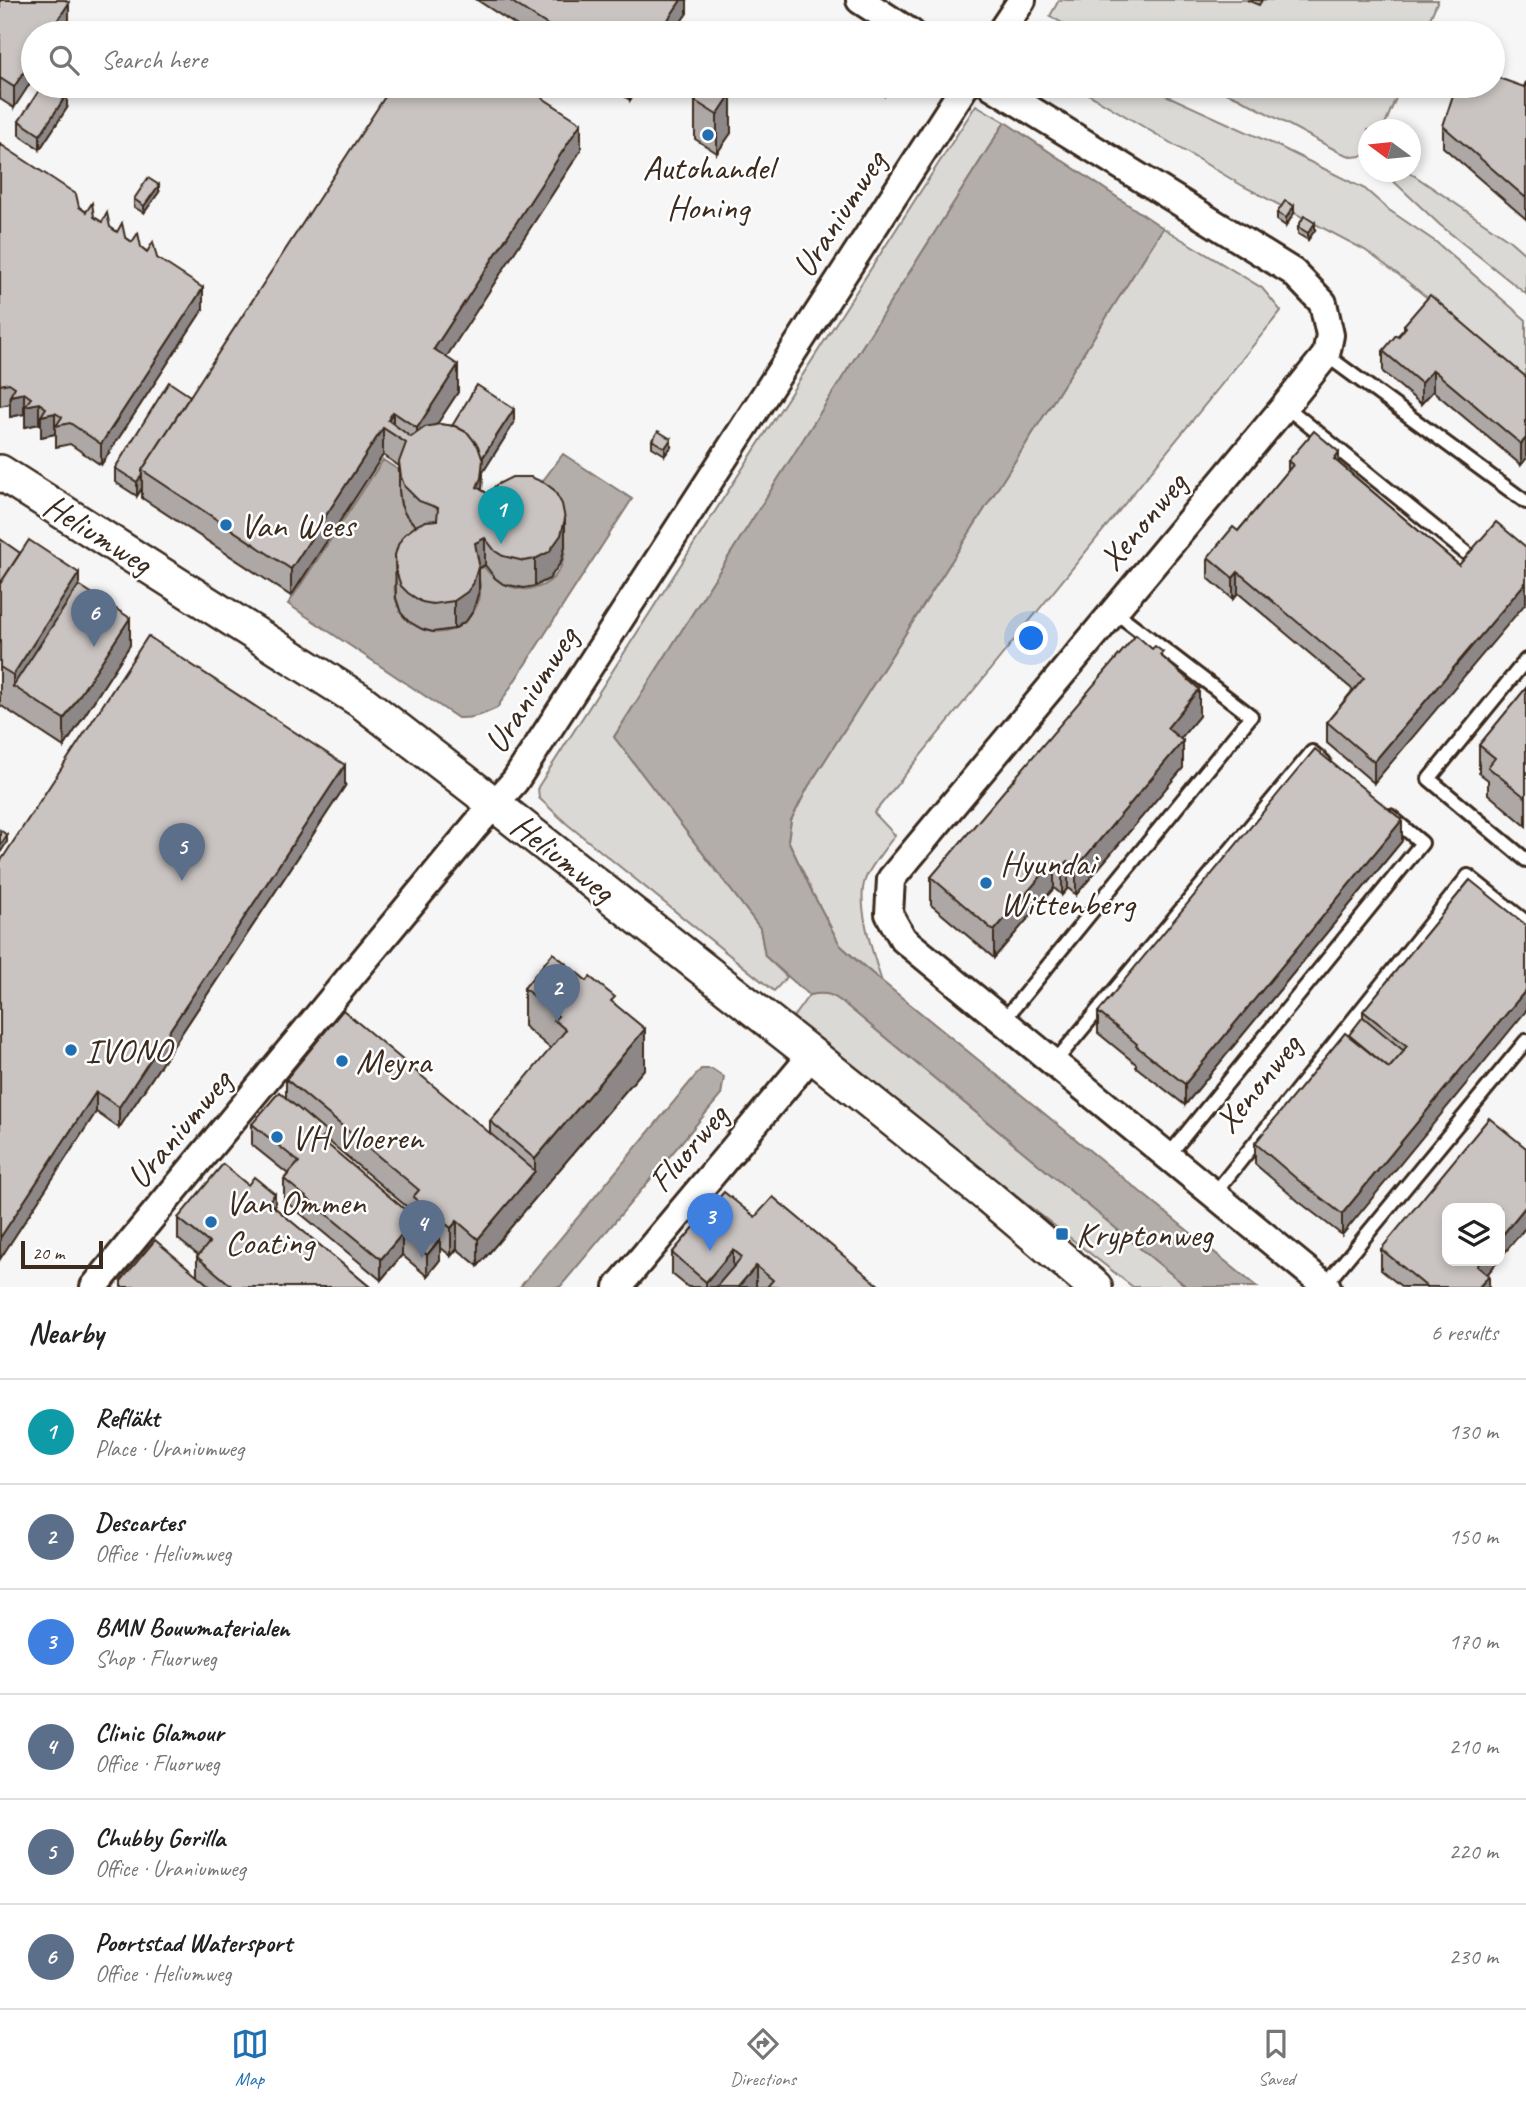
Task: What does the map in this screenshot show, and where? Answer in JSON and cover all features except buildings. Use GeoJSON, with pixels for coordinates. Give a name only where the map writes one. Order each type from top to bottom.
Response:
{"type":"FeatureCollection","features":[{"type":"Feature","properties":{"kind":"street"},"geometry":{"type":"LineString","coordinates":[[860,0],[892,21]]}},
{"type":"Feature","properties":{"kind":"street"},"geometry":{"type":"LineString","coordinates":[[1008,21],[1022,0]]}},
{"type":"Feature","properties":{"kind":"street","name":"Uraniumweg"},"geometry":{"type":"LineString","coordinates":[[94,1287],[514,781],[957,98]]}},
{"type":"Feature","properties":{"kind":"street"},"geometry":{"type":"LineString","coordinates":[[1011,98],[1293,272],[1323,303],[1330,335],[1326,355]]}},
{"type":"Feature","properties":{"kind":"street","name":"Xenonweg"},"geometry":{"type":"LineString","coordinates":[[1326,355],[891,879],[889,915],[903,939],[1326,1286]]}},
{"type":"Feature","properties":{"kind":"street","name":"Heliumweg"},"geometry":{"type":"LineString","coordinates":[[0,472],[361,702],[812,1055],[988,1196],[1095,1287]]}},
{"type":"Feature","properties":{"kind":"street","name":"Fluorweg"},"geometry":{"type":"LineString","coordinates":[[618,1287],[812,1055]]}},
{"type":"Feature","properties":{"kind":"lane"},"geometry":{"type":"LineString","coordinates":[[1326,355],[1526,502]]}},
{"type":"Feature","properties":{"kind":"lane"},"geometry":{"type":"LineString","coordinates":[[1285,407],[1466,553]]}},
{"type":"Feature","properties":{"kind":"lane"},"geometry":{"type":"LineString","coordinates":[[1003,1021],[1251,716],[1114,611]]}},
{"type":"Feature","properties":{"kind":"lane"},"geometry":{"type":"LineString","coordinates":[[1526,660],[1429,779],[1526,860]]}},
{"type":"Feature","properties":{"kind":"lane"},"geometry":{"type":"LineString","coordinates":[[1054,1063],[1312,752],[1332,768]]}},
{"type":"Feature","properties":{"kind":"lane","name":"Xenonweg"},"geometry":{"type":"LineString","coordinates":[[1168,1156],[1422,843],[1382,810]]}},
{"type":"Feature","properties":{"kind":"lane","name":"Xenonweg"},"geometry":{"type":"LineString","coordinates":[[1214,1194],[1468,877],[1526,922]]}},
{"type":"Feature","properties":{"kind":"lane","name":"Xenonweg"},"geometry":{"type":"LineString","coordinates":[[1326,1286],[1526,1041]]}},
{"type":"Feature","properties":{"kind":"shaded area"},"geometry":{"type":"Polygon","coordinates":[[[1059,0],[1438,0],[1429,21],[1059,21],[1050,16],[1059,0]]]}},
{"type":"Feature","properties":{"kind":"shaded area"},"geometry":{"type":"Polygon","coordinates":[[[1095,98],[1172,98],[1365,189],[1389,210],[1436,242],[1526,320],[1526,379],[1365,250],[1243,186],[1095,98]]]}},
{"type":"Feature","properties":{"kind":"shaded area"},"geometry":{"type":"Polygon","coordinates":[[[1239,98],[1396,98],[1387,119],[1358,119],[1358,156],[1353,157],[1239,98]]]}},
{"type":"Feature","properties":{"kind":"shaded area"},"geometry":{"type":"Polygon","coordinates":[[[976,105],[1005,122],[614,737],[760,928],[765,956],[787,977],[774,991],[567,824],[539,798],[538,787],[976,105]]]}},
{"type":"Feature","properties":{"kind":"shaded area"},"geometry":{"type":"Polygon","coordinates":[[[1005,122],[1163,228],[808,787],[791,820],[788,840],[840,945],[1257,1287],[1187,1287],[837,998],[821,994],[809,995],[765,956],[760,928],[614,737],[1005,122]]]}},
{"type":"Feature","properties":{"kind":"shaded area"},"geometry":{"type":"Polygon","coordinates":[[[1421,180],[1509,240],[1526,255],[1526,294],[1440,225],[1394,182],[1421,180]]]}},
{"type":"Feature","properties":{"kind":"shaded area"},"geometry":{"type":"Polygon","coordinates":[[[1163,228],[1262,288],[1281,311],[874,813],[895,835],[871,869],[863,891],[864,917],[882,982],[840,945],[788,840],[791,820],[808,787],[1163,228]]]}},
{"type":"Feature","properties":{"kind":"shaded area"},"geometry":{"type":"Polygon","coordinates":[[[563,454],[632,499],[497,708],[474,717],[458,718],[288,604],[383,460],[403,473],[399,490],[401,505],[408,519],[421,531],[397,574],[395,591],[398,605],[406,618],[430,632],[444,632],[458,627],[477,605],[480,582],[476,570],[484,567],[494,578],[519,589],[544,585],[554,577],[561,566],[565,537],[557,527],[526,503],[563,454]]]}},
{"type":"Feature","properties":{"kind":"shaded area"},"geometry":{"type":"Polygon","coordinates":[[[832,994],[846,1005],[1187,1287],[1133,1287],[791,1020],[809,995],[832,994]]]}},
{"type":"Feature","properties":{"kind":"shaded area"},"geometry":{"type":"Polygon","coordinates":[[[701,1069],[712,1069],[724,1077],[721,1095],[560,1287],[520,1287],[701,1069]]]}},
{"type":"Feature","properties":{"kind":"place","name":"Autohandel Honing"},"geometry":{"type":"Point","coordinates":[708,135]}},
{"type":"Feature","properties":{"kind":"place","name":"Van Wees"},"geometry":{"type":"Point","coordinates":[226,525]}},
{"type":"Feature","properties":{"kind":"place","name":"Refläkt"},"geometry":{"type":"Point","coordinates":[501,544]}},
{"type":"Feature","properties":{"kind":"place","name":"Poortstad Watersport"},"geometry":{"type":"Point","coordinates":[94,647]}},
{"type":"Feature","properties":{"kind":"place","name":"Chubby Gorilla"},"geometry":{"type":"Point","coordinates":[182,881]}},
{"type":"Feature","properties":{"kind":"place","name":"Hyundai Wittenberg"},"geometry":{"type":"Point","coordinates":[986,883]}},
{"type":"Feature","properties":{"kind":"place","name":"Descartes"},"geometry":{"type":"Point","coordinates":[557,1022]}},
{"type":"Feature","properties":{"kind":"place","name":"IVONO"},"geometry":{"type":"Point","coordinates":[71,1050]}},
{"type":"Feature","properties":{"kind":"place","name":"Meyra"},"geometry":{"type":"Point","coordinates":[342,1061]}},
{"type":"Feature","properties":{"kind":"place","name":"VH Vloeren"},"geometry":{"type":"Point","coordinates":[277,1137]}},
{"type":"Feature","properties":{"kind":"place","name":"Van Ommen Coating"},"geometry":{"type":"Point","coordinates":[211,1222]}},
{"type":"Feature","properties":{"kind":"place","name":"Kryptonweg"},"geometry":{"type":"Point","coordinates":[1062,1234]}},
{"type":"Feature","properties":{"kind":"place","name":"BMN Bouwmaterialen"},"geometry":{"type":"Point","coordinates":[710,1251]}},
{"type":"Feature","properties":{"kind":"place","name":"Clinic Glamour"},"geometry":{"type":"Point","coordinates":[422,1258]}}]}
